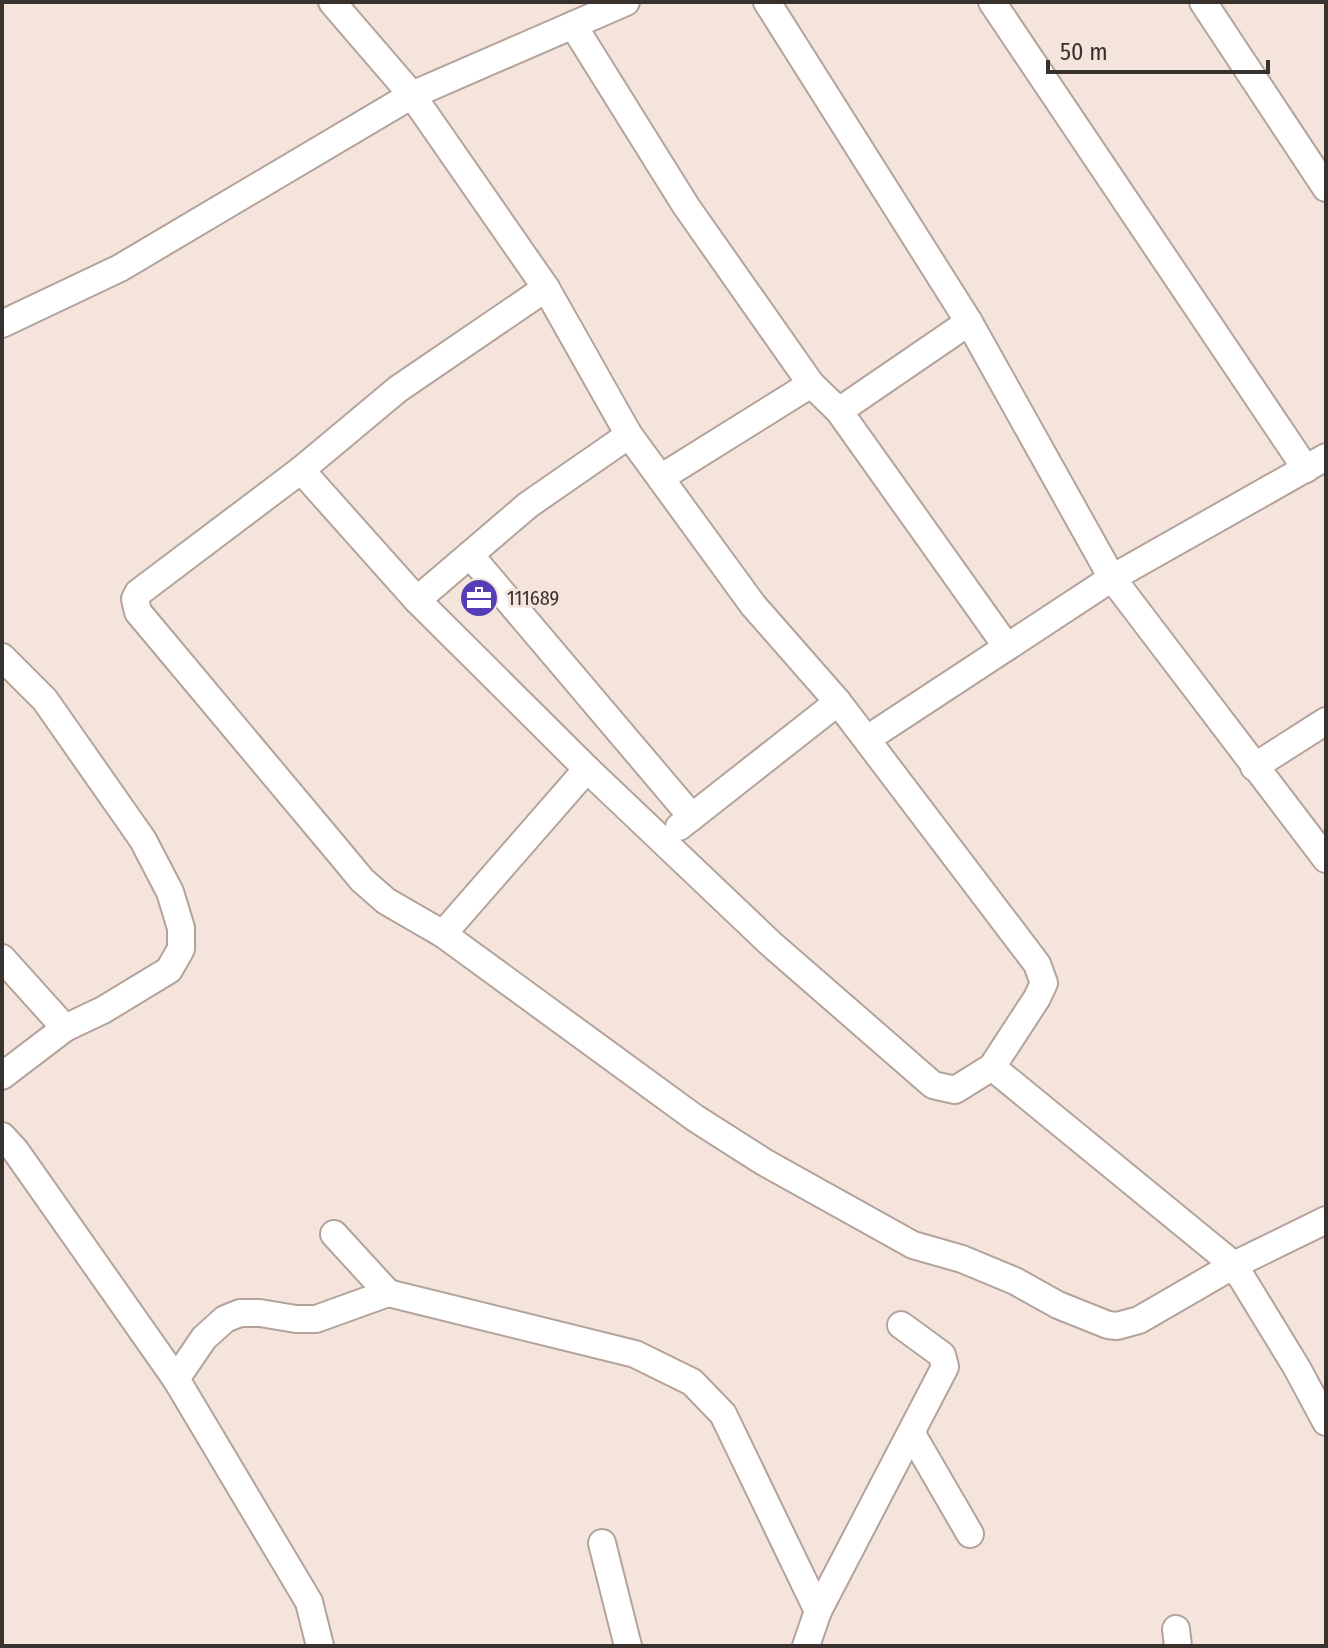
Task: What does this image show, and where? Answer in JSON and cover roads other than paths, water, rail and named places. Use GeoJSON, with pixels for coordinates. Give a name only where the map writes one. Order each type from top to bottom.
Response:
{"type":"FeatureCollection","features":[{"type":"Feature","properties":{"kind":"street"},"geometry":{"type":"LineString","coordinates":[[301,470],[417,600],[587,769],[770,943],[933,1085],[955,1090],[992,1067],[1044,983],[1037,964],[838,702],[753,605],[629,435],[546,288],[412,95],[332,2]]}},
{"type":"Feature","properties":{"kind":"street"},"geometry":{"type":"LineString","coordinates":[[767,2],[969,322],[1112,578],[1326,859]]}},
{"type":"Feature","properties":{"kind":"street"},"geometry":{"type":"LineString","coordinates":[[867,739],[1112,578],[1316,463],[992,2]]}},
{"type":"Feature","properties":{"kind":"street"},"geometry":{"type":"LineString","coordinates":[[1203,2],[1326,188]]}},
{"type":"Feature","properties":{"kind":"street"},"geometry":{"type":"LineString","coordinates":[[2,324],[120,268],[412,95],[621,3]]}},
{"type":"Feature","properties":{"kind":"street"},"geometry":{"type":"LineString","coordinates":[[573,25],[686,206],[811,384],[839,411],[1007,647]]}},
{"type":"Feature","properties":{"kind":"street"},"geometry":{"type":"LineString","coordinates":[[546,288],[398,389],[301,470],[138,593],[135,606],[362,880],[386,901],[443,934],[695,1118],[764,1162],[913,1245],[962,1259],[1108,1325],[1117,1326],[1139,1320],[1234,1265],[1326,1220]]}},
{"type":"Feature","properties":{"kind":"street"},"geometry":{"type":"LineString","coordinates":[[839,411],[969,322]]}},
{"type":"Feature","properties":{"kind":"street"},"geometry":{"type":"LineString","coordinates":[[662,477],[811,384]]}},
{"type":"Feature","properties":{"kind":"street"},"geometry":{"type":"LineString","coordinates":[[417,600],[528,505],[629,435]]}},
{"type":"Feature","properties":{"kind":"street"},"geometry":{"type":"LineString","coordinates":[[470,555],[692,817]]}},
{"type":"Feature","properties":{"kind":"street"},"geometry":{"type":"LineString","coordinates":[[2,657],[45,700],[143,840],[170,892],[181,928],[181,949],[169,970],[103,1010],[65,1028],[2,1076]]}},
{"type":"Feature","properties":{"kind":"street"},"geometry":{"type":"LineString","coordinates":[[664,840],[838,702]]}},
{"type":"Feature","properties":{"kind":"street"},"geometry":{"type":"LineString","coordinates":[[1254,767],[1326,721]]}},
{"type":"Feature","properties":{"kind":"street"},"geometry":{"type":"LineString","coordinates":[[443,934],[587,769]]}},
{"type":"Feature","properties":{"kind":"street"},"geometry":{"type":"LineString","coordinates":[[2,958],[65,1028]]}},
{"type":"Feature","properties":{"kind":"street"},"geometry":{"type":"LineString","coordinates":[[992,1067],[1234,1265],[1326,1422]]}},
{"type":"Feature","properties":{"kind":"street"},"geometry":{"type":"LineString","coordinates":[[2,1136],[15,1150],[176,1379],[309,1602],[320,1646]]}},
{"type":"Feature","properties":{"kind":"street"},"geometry":{"type":"LineString","coordinates":[[334,1234],[388,1293],[635,1354],[692,1382],[723,1414],[818,1611]]}},
{"type":"Feature","properties":{"kind":"street"},"geometry":{"type":"LineString","coordinates":[[176,1379],[204,1338],[225,1319],[240,1313],[316,1319],[388,1293]]}},
{"type":"Feature","properties":{"kind":"street"},"geometry":{"type":"LineString","coordinates":[[806,1646],[818,1611],[945,1367],[942,1355],[901,1325]]}},
{"type":"Feature","properties":{"kind":"street"},"geometry":{"type":"LineString","coordinates":[[912,1434],[970,1534]]}},
{"type":"Feature","properties":{"kind":"street"},"geometry":{"type":"LineString","coordinates":[[602,1543],[628,1646]]}},
{"type":"Feature","properties":{"kind":"place","name":"111689"},"geometry":{"type":"Point","coordinates":[479,598]}}]}
